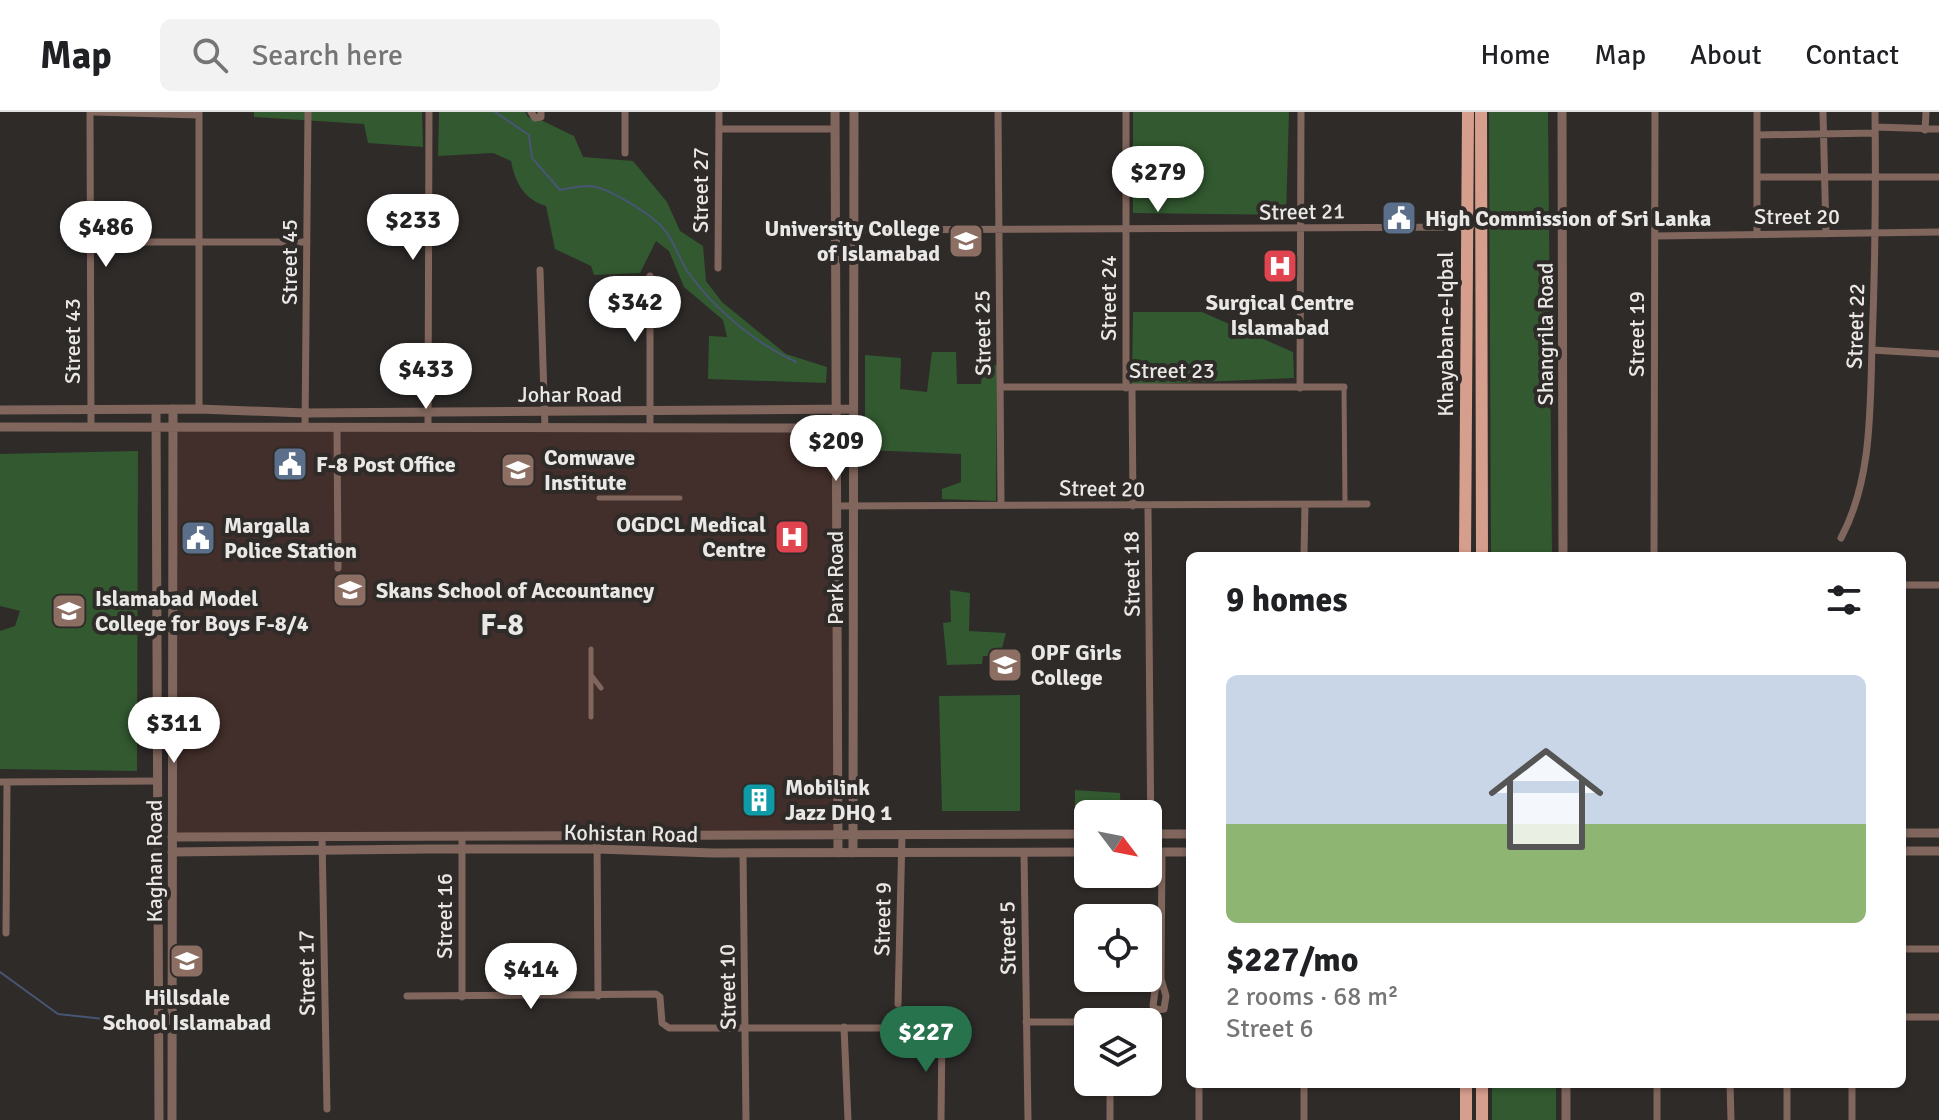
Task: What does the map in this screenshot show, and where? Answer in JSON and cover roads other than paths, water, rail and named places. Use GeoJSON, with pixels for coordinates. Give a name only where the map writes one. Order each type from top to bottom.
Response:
{"type":"FeatureCollection","features":[{"type":"Feature","properties":{"kind":"main road","name":"Khayaban-e-Iqbal"},"geometry":{"type":"LineString","coordinates":[[1465,552],[1468,112]]}},
{"type":"Feature","properties":{"kind":"main road","name":"Khayaban-e-Iqbal"},"geometry":{"type":"LineString","coordinates":[[1481,112],[1482,552]]}},
{"type":"Feature","properties":{"kind":"main road"},"geometry":{"type":"LineString","coordinates":[[1466,1088],[1466,1120]]}},
{"type":"Feature","properties":{"kind":"main road"},"geometry":{"type":"LineString","coordinates":[[1482,1088],[1482,1120]]}},
{"type":"Feature","properties":{"kind":"street"},"geometry":{"type":"LineString","coordinates":[[92,112],[199,114],[199,409]]}},
{"type":"Feature","properties":{"kind":"street","name":"Street 43"},"geometry":{"type":"LineString","coordinates":[[91,427],[92,112]]}},
{"type":"Feature","properties":{"kind":"street","name":"Street 45"},"geometry":{"type":"LineString","coordinates":[[305,428],[308,112]]}},
{"type":"Feature","properties":{"kind":"street"},"geometry":{"type":"LineString","coordinates":[[428,428],[429,112]]}},
{"type":"Feature","properties":{"kind":"street"},"geometry":{"type":"LineString","coordinates":[[531,112],[535,118],[541,117],[541,112]]}},
{"type":"Feature","properties":{"kind":"street"},"geometry":{"type":"LineString","coordinates":[[625,112],[625,153]]}},
{"type":"Feature","properties":{"kind":"street","name":"Street 27"},"geometry":{"type":"LineString","coordinates":[[718,268],[719,112]]}},
{"type":"Feature","properties":{"kind":"street","name":"Park Road"},"geometry":{"type":"LineString","coordinates":[[835,112],[838,853]]}},
{"type":"Feature","properties":{"kind":"street","name":"Park Road"},"geometry":{"type":"LineString","coordinates":[[853,853],[854,112]]}},
{"type":"Feature","properties":{"kind":"street","name":"Street 25"},"geometry":{"type":"LineString","coordinates":[[998,112],[1001,505]]}},
{"type":"Feature","properties":{"kind":"street","name":"Street 24"},"geometry":{"type":"LineString","coordinates":[[1126,112],[1125,230],[1133,506]]}},
{"type":"Feature","properties":{"kind":"street"},"geometry":{"type":"LineString","coordinates":[[1300,388],[1301,112]]}},
{"type":"Feature","properties":{"kind":"street","name":"Shangrila Road"},"geometry":{"type":"LineString","coordinates":[[1562,112],[1563,552]]}},
{"type":"Feature","properties":{"kind":"street","name":"Street 19"},"geometry":{"type":"LineString","coordinates":[[1654,552],[1655,112]]}},
{"type":"Feature","properties":{"kind":"street"},"geometry":{"type":"LineString","coordinates":[[1757,112],[1757,235]]}},
{"type":"Feature","properties":{"kind":"street"},"geometry":{"type":"LineString","coordinates":[[1823,112],[1826,234]]}},
{"type":"Feature","properties":{"kind":"street","name":"Street 22"},"geometry":{"type":"LineString","coordinates":[[1841,538],[1860,494],[1866,455],[1876,234],[1875,112]]}},
{"type":"Feature","properties":{"kind":"street"},"geometry":{"type":"LineString","coordinates":[[1925,130],[1926,112]]}},
{"type":"Feature","properties":{"kind":"street"},"geometry":{"type":"LineString","coordinates":[[719,129],[835,129]]}},
{"type":"Feature","properties":{"kind":"street"},"geometry":{"type":"LineString","coordinates":[[1757,135],[1939,129]]}},
{"type":"Feature","properties":{"kind":"street"},"geometry":{"type":"LineString","coordinates":[[1757,177],[1939,177]]}},
{"type":"Feature","properties":{"kind":"street","name":"Street 21"},"geometry":{"type":"LineString","coordinates":[[836,230],[1481,227]]}},
{"type":"Feature","properties":{"kind":"street","name":"Street 20"},"geometry":{"type":"LineString","coordinates":[[1655,236],[1939,232]]}},
{"type":"Feature","properties":{"kind":"street"},"geometry":{"type":"LineString","coordinates":[[90,242],[307,242]]}},
{"type":"Feature","properties":{"kind":"street"},"geometry":{"type":"LineString","coordinates":[[540,270],[545,428]]}},
{"type":"Feature","properties":{"kind":"street"},"geometry":{"type":"LineString","coordinates":[[650,276],[650,428]]}},
{"type":"Feature","properties":{"kind":"street"},"geometry":{"type":"LineString","coordinates":[[1872,350],[1939,354]]}},
{"type":"Feature","properties":{"kind":"street","name":"Street 23"},"geometry":{"type":"LineString","coordinates":[[1000,387],[1344,387]]}},
{"type":"Feature","properties":{"kind":"street"},"geometry":{"type":"LineString","coordinates":[[1344,387],[1345,503]]}},
{"type":"Feature","properties":{"kind":"street","name":"Kaghan Road"},"geometry":{"type":"LineString","coordinates":[[172,1120],[173,409]]}},
{"type":"Feature","properties":{"kind":"street","name":"Johar Road"},"geometry":{"type":"LineString","coordinates":[[0,410],[199,409],[305,413],[852,409]]}},
{"type":"Feature","properties":{"kind":"street","name":"Kaghan Road"},"geometry":{"type":"LineString","coordinates":[[156,410],[159,1120]]}},
{"type":"Feature","properties":{"kind":"street","name":"Johar Road"},"geometry":{"type":"LineString","coordinates":[[0,427],[852,428]]}},
{"type":"Feature","properties":{"kind":"street"},"geometry":{"type":"LineString","coordinates":[[337,428],[338,568]]}},
{"type":"Feature","properties":{"kind":"street"},"geometry":{"type":"LineString","coordinates":[[157,491],[172,490]]}},
{"type":"Feature","properties":{"kind":"street"},"geometry":{"type":"LineString","coordinates":[[599,498],[680,498]]}},
{"type":"Feature","properties":{"kind":"street","name":"Street 20"},"geometry":{"type":"LineString","coordinates":[[837,506],[1367,504]]}},
{"type":"Feature","properties":{"kind":"street"},"geometry":{"type":"LineString","coordinates":[[1304,552],[1305,505]]}},
{"type":"Feature","properties":{"kind":"street","name":"Street 18"},"geometry":{"type":"LineString","coordinates":[[1148,507],[1150,800]]}},
{"type":"Feature","properties":{"kind":"street"},"geometry":{"type":"LineString","coordinates":[[1906,585],[1939,585]]}},
{"type":"Feature","properties":{"kind":"street"},"geometry":{"type":"LineString","coordinates":[[591,649],[591,717]]}},
{"type":"Feature","properties":{"kind":"street"},"geometry":{"type":"LineString","coordinates":[[591,675],[601,688]]}},
{"type":"Feature","properties":{"kind":"street"},"geometry":{"type":"LineString","coordinates":[[157,677],[172,677]]}},
{"type":"Feature","properties":{"kind":"street"},"geometry":{"type":"LineString","coordinates":[[6,933],[4,782],[158,781]]}},
{"type":"Feature","properties":{"kind":"street"},"geometry":{"type":"LineString","coordinates":[[1906,833],[1939,833]]}},
{"type":"Feature","properties":{"kind":"street","name":"Street 9"},"geometry":{"type":"LineString","coordinates":[[898,1004],[902,834]]}},
{"type":"Feature","properties":{"kind":"street","name":"Kohistan Road"},"geometry":{"type":"LineString","coordinates":[[172,837],[1074,834]]}},
{"type":"Feature","properties":{"kind":"street"},"geometry":{"type":"LineString","coordinates":[[1162,834],[1186,834]]}},
{"type":"Feature","properties":{"kind":"street"},"geometry":{"type":"LineString","coordinates":[[713,835],[713,853]]}},
{"type":"Feature","properties":{"kind":"street"},"geometry":{"type":"LineString","coordinates":[[743,835],[743,853]]}},
{"type":"Feature","properties":{"kind":"street","name":"Street 17"},"geometry":{"type":"LineString","coordinates":[[322,836],[327,1109]]}},
{"type":"Feature","properties":{"kind":"street","name":"Street 16"},"geometry":{"type":"LineString","coordinates":[[462,836],[462,997]]}},
{"type":"Feature","properties":{"kind":"street"},"geometry":{"type":"LineString","coordinates":[[597,836],[598,996]]}},
{"type":"Feature","properties":{"kind":"street","name":"Kohistan Road"},"geometry":{"type":"LineString","coordinates":[[172,852],[462,849],[713,853],[1074,852]]}},
{"type":"Feature","properties":{"kind":"street"},"geometry":{"type":"LineString","coordinates":[[1906,851],[1939,851]]}},
{"type":"Feature","properties":{"kind":"street","name":"Street 5"},"geometry":{"type":"LineString","coordinates":[[1024,852],[1028,1120]]}},
{"type":"Feature","properties":{"kind":"street"},"geometry":{"type":"LineString","coordinates":[[1162,853],[1186,852]]}},
{"type":"Feature","properties":{"kind":"street","name":"Street 10"},"geometry":{"type":"LineString","coordinates":[[743,853],[746,1120]]}},
{"type":"Feature","properties":{"kind":"street"},"geometry":{"type":"LineString","coordinates":[[1906,949],[1939,949]]}},
{"type":"Feature","properties":{"kind":"street"},"geometry":{"type":"LineString","coordinates":[[407,996],[656,994],[660,997],[662,1023],[669,1028],[942,1028],[941,1120]]}},
{"type":"Feature","properties":{"kind":"street"},"geometry":{"type":"LineString","coordinates":[[1906,1017],[1939,1017]]}},
{"type":"Feature","properties":{"kind":"street"},"geometry":{"type":"LineString","coordinates":[[1026,1022],[1074,1022]]}},
{"type":"Feature","properties":{"kind":"street"},"geometry":{"type":"LineString","coordinates":[[844,1027],[848,1120]]}},
{"type":"Feature","properties":{"kind":"street"},"geometry":{"type":"LineString","coordinates":[[1199,1088],[1199,1120]]}},
{"type":"Feature","properties":{"kind":"street"},"geometry":{"type":"LineString","coordinates":[[1304,1088],[1304,1120]]}},
{"type":"Feature","properties":{"kind":"street"},"geometry":{"type":"LineString","coordinates":[[1566,1088],[1566,1120]]}},
{"type":"Feature","properties":{"kind":"street"},"geometry":{"type":"LineString","coordinates":[[1657,1088],[1657,1120]]}},
{"type":"Feature","properties":{"kind":"street"},"geometry":{"type":"LineString","coordinates":[[1730,1088],[1731,1120]]}},
{"type":"Feature","properties":{"kind":"street"},"geometry":{"type":"LineString","coordinates":[[1787,1088],[1787,1120]]}},
{"type":"Feature","properties":{"kind":"street"},"geometry":{"type":"LineString","coordinates":[[1852,1088],[1852,1120]]}},
{"type":"Feature","properties":{"kind":"street"},"geometry":{"type":"LineString","coordinates":[[1110,1096],[1110,1120]]}},
{"type":"Feature","properties":{"kind":"waterway"},"geometry":{"type":"LineString","coordinates":[[495,112],[529,135],[532,158],[560,190],[586,186],[607,191],[658,223],[668,234],[688,272],[710,299],[751,335],[796,362]]}},
{"type":"Feature","properties":{"kind":"waterway"},"geometry":{"type":"LineString","coordinates":[[0,972],[58,1014],[150,1024]]}},
{"type":"Feature","properties":{"kind":"place","name":"High Commission of Sri Lanka"},"geometry":{"type":"Point","coordinates":[1399,218]}},
{"type":"Feature","properties":{"kind":"place","name":"University College of Islamabad"},"geometry":{"type":"Point","coordinates":[966,241]}},
{"type":"Feature","properties":{"kind":"place","name":"Surgical Centre Islamabad"},"geometry":{"type":"Point","coordinates":[1280,266]}},
{"type":"Feature","properties":{"kind":"place","name":"F-8 Post Office"},"geometry":{"type":"Point","coordinates":[290,464]}},
{"type":"Feature","properties":{"kind":"place","name":"Comwave Institute"},"geometry":{"type":"Point","coordinates":[518,470]}},
{"type":"Feature","properties":{"kind":"place","name":"OGDCL Medical Centre"},"geometry":{"type":"Point","coordinates":[792,537]}},
{"type":"Feature","properties":{"kind":"place","name":"Margalla Police Station"},"geometry":{"type":"Point","coordinates":[198,538]}},
{"type":"Feature","properties":{"kind":"place","name":"Skans School of Accountancy"},"geometry":{"type":"Point","coordinates":[350,590]}},
{"type":"Feature","properties":{"kind":"place","name":"Islamabad Model College for Boys F-8/4"},"geometry":{"type":"Point","coordinates":[69,611]}},
{"type":"Feature","properties":{"kind":"place","name":"OPF Girls College"},"geometry":{"type":"Point","coordinates":[1005,665]}},
{"type":"Feature","properties":{"kind":"place","name":"Mobilink Jazz DHQ 1"},"geometry":{"type":"Point","coordinates":[759,800]}},
{"type":"Feature","properties":{"kind":"place","name":"Hillsdale School Islamabad"},"geometry":{"type":"Point","coordinates":[187,961]}},
{"type":"Feature","properties":{"kind":"district","name":"F-8"},"geometry":{"type":"Point","coordinates":[502,625]}}]}
